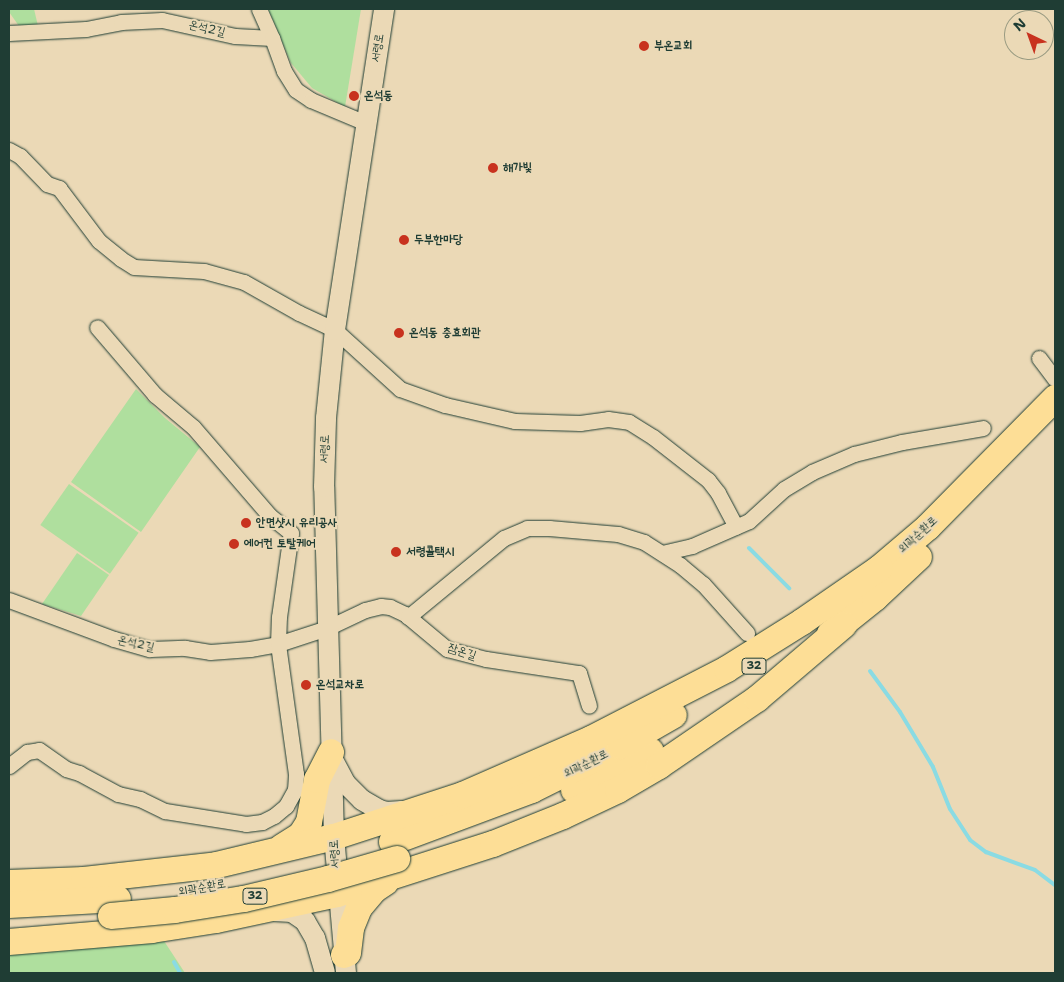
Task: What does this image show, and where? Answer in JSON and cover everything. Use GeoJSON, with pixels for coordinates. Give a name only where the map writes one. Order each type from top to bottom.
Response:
{"type":"FeatureCollection","features":[{"type":"Feature","properties":{"kind":"highway","name":"외곽순환로"},"geometry":{"type":"LineString","coordinates":[[396,859],[515,797],[620,746],[766,658],[880,568],[928,526],[1055,398]]}},
{"type":"Feature","properties":{"kind":"highway","name":"외곽순환로"},"geometry":{"type":"LineString","coordinates":[[9,905],[175,910],[244,899],[328,879],[396,859],[507,820],[618,768],[715,713],[844,624],[875,598],[969,510],[1055,420]]}},
{"type":"Feature","properties":{"kind":"highway"},"geometry":{"type":"LineString","coordinates":[[9,883],[84,880],[207,866],[334,837],[463,795],[544,761],[683,693],[765,646],[880,568]]}},
{"type":"Feature","properties":{"kind":"highway"},"geometry":{"type":"LineString","coordinates":[[274,852],[294,840],[305,829],[311,816],[317,780],[331,752]]}},
{"type":"Feature","properties":{"kind":"highway"},"geometry":{"type":"LineString","coordinates":[[9,942],[152,930],[216,920],[337,894],[396,859]]}},
{"type":"Feature","properties":{"kind":"highway"},"geometry":{"type":"LineString","coordinates":[[336,969],[348,953],[351,928],[359,908],[396,859]]}},
{"type":"Feature","properties":{"kind":"highway","name":"외곽순환로"},"geometry":{"type":"LineString","coordinates":[[9,923],[114,908]]}},
{"type":"Feature","properties":{"kind":"street"},"geometry":{"type":"LineString","coordinates":[[260,9],[284,71],[296,90],[312,100],[366,123]]}},
{"type":"Feature","properties":{"kind":"street","name":"서령로"},"geometry":{"type":"LineString","coordinates":[[336,969],[337,894],[327,628],[324,487],[326,418],[336,330],[384,9]]}},
{"type":"Feature","properties":{"kind":"street","name":"온석2길"},"geometry":{"type":"LineString","coordinates":[[9,33],[86,29],[121,22],[162,20],[235,36],[272,38]]}},
{"type":"Feature","properties":{"kind":"street"},"geometry":{"type":"LineString","coordinates":[[9,150],[20,156],[47,184],[59,188],[100,241],[121,259],[134,267],[204,271],[244,282],[299,313],[336,330],[400,389],[445,405],[515,421],[580,423],[608,419],[629,422],[653,437],[708,480],[718,493],[736,527]]}},
{"type":"Feature","properties":{"kind":"street"},"geometry":{"type":"LineString","coordinates":[[9,766],[27,752],[39,750],[66,768],[118,794],[140,799],[165,811],[246,824],[268,820],[288,804],[296,785],[278,644],[279,617],[291,533],[269,515],[193,427],[155,395],[97,327]]}},
{"type":"Feature","properties":{"kind":"street"},"geometry":{"type":"LineString","coordinates":[[1040,358],[1055,379]]}},
{"type":"Feature","properties":{"kind":"street"},"geometry":{"type":"LineString","coordinates":[[662,553],[692,546],[749,521],[784,489],[812,472],[854,454],[902,442],[983,428]]}},
{"type":"Feature","properties":{"kind":"street"},"geometry":{"type":"LineString","coordinates":[[408,616],[504,538],[527,528],[618,534],[644,542],[703,584],[747,633]]}},
{"type":"Feature","properties":{"kind":"street","name":"온석2길"},"geometry":{"type":"LineString","coordinates":[[9,600],[114,639],[156,650],[186,648],[219,651],[278,644],[327,628]]}},
{"type":"Feature","properties":{"kind":"street","name":"잠온길"},"geometry":{"type":"LineString","coordinates":[[327,628],[364,610],[381,606],[397,609],[447,649],[486,659],[579,673],[590,706]]}},
{"type":"Feature","properties":{"kind":"street"},"geometry":{"type":"LineString","coordinates":[[331,752],[340,775],[357,796],[379,810],[402,812],[405,815]]}},
{"type":"Feature","properties":{"kind":"street"},"geometry":{"type":"LineString","coordinates":[[266,909],[268,912],[292,912],[305,921],[336,969]]}},
{"type":"Feature","properties":{"kind":"green space"},"geometry":{"type":"Polygon","coordinates":[[[9,9],[34,9],[38,26],[19,26],[9,12],[9,9]]]}},
{"type":"Feature","properties":{"kind":"green space"},"geometry":{"type":"Polygon","coordinates":[[[268,9],[361,9],[345,107],[312,88],[291,63],[268,9]]]}},
{"type":"Feature","properties":{"kind":"green space"},"geometry":{"type":"Polygon","coordinates":[[[136,389],[165,418],[200,447],[141,532],[71,482],[136,389]]]}},
{"type":"Feature","properties":{"kind":"green space"},"geometry":{"type":"Polygon","coordinates":[[[69,484],[139,533],[110,574],[40,525],[69,484]]]}},
{"type":"Feature","properties":{"kind":"green space"},"geometry":{"type":"Polygon","coordinates":[[[77,553],[109,575],[81,616],[42,604],[77,553]]]}},
{"type":"Feature","properties":{"kind":"green space"},"geometry":{"type":"Polygon","coordinates":[[[164,941],[185,973],[9,973],[9,949],[164,941]]]}},
{"type":"Feature","properties":{"kind":"waterway"},"geometry":{"type":"LineString","coordinates":[[749,548],[789,588]]}},
{"type":"Feature","properties":{"kind":"waterway"},"geometry":{"type":"LineString","coordinates":[[870,671],[900,712],[933,767],[950,809],[970,840],[986,852],[1035,870],[1055,885]]}},
{"type":"Feature","properties":{"kind":"waterway"},"geometry":{"type":"LineString","coordinates":[[174,962],[180,973]]}},
{"type":"Feature","properties":{"kind":"place","name":"부온교회"},"geometry":{"type":"Point","coordinates":[644,46]}},
{"type":"Feature","properties":{"kind":"place","name":"온석동"},"geometry":{"type":"Point","coordinates":[354,96]}},
{"type":"Feature","properties":{"kind":"place","name":"해가빛"},"geometry":{"type":"Point","coordinates":[493,168]}},
{"type":"Feature","properties":{"kind":"place","name":"두부한마당"},"geometry":{"type":"Point","coordinates":[404,240]}},
{"type":"Feature","properties":{"kind":"place","name":"온석동 충효회관"},"geometry":{"type":"Point","coordinates":[399,333]}},
{"type":"Feature","properties":{"kind":"place","name":"안면샷시 유리공사"},"geometry":{"type":"Point","coordinates":[246,523]}},
{"type":"Feature","properties":{"kind":"place","name":"에어컨 토탈케어"},"geometry":{"type":"Point","coordinates":[234,544]}},
{"type":"Feature","properties":{"kind":"place","name":"서령콜택시"},"geometry":{"type":"Point","coordinates":[396,552]}},
{"type":"Feature","properties":{"kind":"place","name":"온석교차로"},"geometry":{"type":"Point","coordinates":[306,685]}}]}
